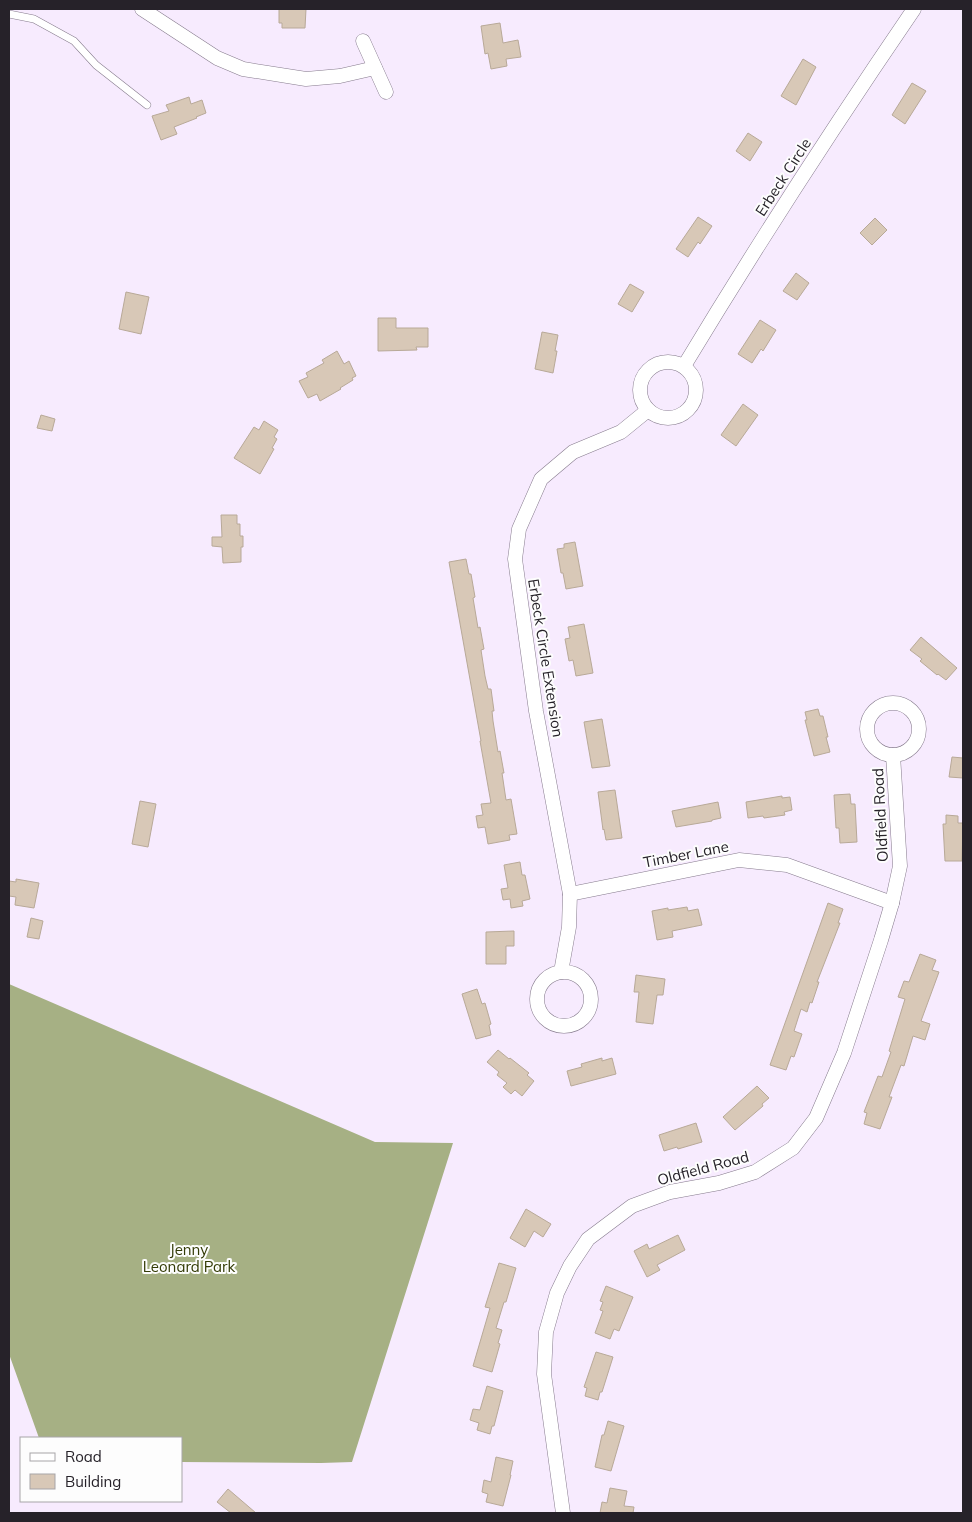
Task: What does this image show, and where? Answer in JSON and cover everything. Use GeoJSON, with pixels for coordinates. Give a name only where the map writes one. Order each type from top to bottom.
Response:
{"type":"FeatureCollection","features":[{"type":"Feature","properties":{"kind":"street"},"geometry":{"type":"LineString","coordinates":[[142,9],[218,58],[243,69],[306,79],[340,76],[375,68]]}},
{"type":"Feature","properties":{"kind":"street","name":"Erbeck Circle"},"geometry":{"type":"LineString","coordinates":[[684,366],[746,264],[914,9]]}},
{"type":"Feature","properties":{"kind":"street"},"geometry":{"type":"LineString","coordinates":[[363,41],[386,92]]}},
{"type":"Feature","properties":{"kind":"street"},"geometry":{"type":"LineString","coordinates":[[665,362],[684,366],[692,376],[696,386],[694,398],[688,409],[681,415],[664,418],[648,410],[640,397],[642,378],[646,372],[655,364],[665,362]]}},
{"type":"Feature","properties":{"kind":"street","name":"Erbeck Circle Extension"},"geometry":{"type":"LineString","coordinates":[[561,972],[569,927],[570,894],[536,711],[515,559],[519,529],[541,479],[572,452],[621,432],[648,410]]}},
{"type":"Feature","properties":{"kind":"street","name":"Oldfield Road"},"geometry":{"type":"LineString","coordinates":[[563,1513],[544,1374],[546,1332],[557,1293],[570,1266],[588,1239],[632,1206],[670,1192],[719,1183],[755,1172],[792,1148],[816,1118],[844,1052],[881,940],[900,866],[893,755]]}},
{"type":"Feature","properties":{"kind":"street","name":"Timber Lane"},"geometry":{"type":"LineString","coordinates":[[570,894],[740,860],[787,865],[892,903]]}},
{"type":"Feature","properties":{"kind":"lane"},"geometry":{"type":"LineString","coordinates":[[9,14],[34,19],[74,41],[96,65],[147,105]]}},
{"type":"Feature","properties":{"kind":"green space","name":"Jenny Leonard Park"},"geometry":{"type":"Polygon","coordinates":[[[9,984],[375,1142],[453,1143],[352,1462],[182,1462],[182,1437],[39,1437],[9,1354],[9,984]]]}},
{"type":"Feature","properties":{"kind":"building"},"geometry":{"type":"Polygon","coordinates":[[[279,9],[306,9],[305,28],[282,28],[282,23],[279,23],[279,9]]]}},
{"type":"Feature","properties":{"kind":"building"},"geometry":{"type":"Polygon","coordinates":[[[500,23],[503,43],[518,40],[521,57],[506,59],[507,66],[491,69],[488,53],[485,54],[481,26],[500,23]]]}},
{"type":"Feature","properties":{"kind":"building"},"geometry":{"type":"Polygon","coordinates":[[[803,59],[816,67],[796,105],[781,96],[803,59]]]}},
{"type":"Feature","properties":{"kind":"building"},"geometry":{"type":"Polygon","coordinates":[[[912,83],[926,91],[905,124],[892,115],[912,83]]]}},
{"type":"Feature","properties":{"kind":"building"},"geometry":{"type":"Polygon","coordinates":[[[189,97],[191,104],[202,100],[206,113],[174,127],[177,134],[161,140],[152,116],[169,111],[166,105],[189,97]]]}},
{"type":"Feature","properties":{"kind":"building"},"geometry":{"type":"Polygon","coordinates":[[[748,133],[762,142],[750,161],[736,151],[748,133]]]}},
{"type":"Feature","properties":{"kind":"building"},"geometry":{"type":"Polygon","coordinates":[[[698,217],[712,226],[700,244],[698,242],[688,257],[676,249],[698,217]]]}},
{"type":"Feature","properties":{"kind":"building"},"geometry":{"type":"Polygon","coordinates":[[[875,218],[887,230],[872,245],[860,233],[875,218]]]}},
{"type":"Feature","properties":{"kind":"building"},"geometry":{"type":"Polygon","coordinates":[[[796,273],[809,283],[797,300],[783,291],[796,273]]]}},
{"type":"Feature","properties":{"kind":"building"},"geometry":{"type":"Polygon","coordinates":[[[630,284],[644,292],[632,312],[618,304],[630,284]]]}},
{"type":"Feature","properties":{"kind":"building"},"geometry":{"type":"Polygon","coordinates":[[[126,292],[149,297],[141,334],[119,329],[126,292]]]}},
{"type":"Feature","properties":{"kind":"building"},"geometry":{"type":"Polygon","coordinates":[[[378,318],[396,318],[396,328],[428,328],[428,347],[416,347],[417,350],[378,351],[378,318]]]}},
{"type":"Feature","properties":{"kind":"building"},"geometry":{"type":"Polygon","coordinates":[[[760,320],[776,330],[763,351],[761,349],[752,363],[738,354],[760,320]]]}},
{"type":"Feature","properties":{"kind":"building"},"geometry":{"type":"Polygon","coordinates":[[[542,332],[558,335],[553,373],[535,369],[542,332]]]}},
{"type":"Feature","properties":{"kind":"building"},"geometry":{"type":"Polygon","coordinates":[[[337,351],[344,364],[349,361],[356,376],[341,389],[320,401],[317,394],[308,398],[299,381],[308,377],[306,373],[324,363],[322,360],[337,351]]]}},
{"type":"Feature","properties":{"kind":"building"},"geometry":{"type":"Polygon","coordinates":[[[743,404],[758,415],[736,446],[721,435],[743,404]]]}},
{"type":"Feature","properties":{"kind":"building"},"geometry":{"type":"Polygon","coordinates":[[[41,415],[55,419],[52,431],[37,428],[41,415]]]}},
{"type":"Feature","properties":{"kind":"building"},"geometry":{"type":"Polygon","coordinates":[[[264,421],[278,430],[274,437],[277,439],[272,448],[274,449],[260,474],[234,458],[254,427],[259,430],[264,421]]]}},
{"type":"Feature","properties":{"kind":"building"},"geometry":{"type":"Polygon","coordinates":[[[221,515],[237,515],[237,524],[240,524],[240,536],[243,536],[241,562],[223,563],[222,547],[212,546],[212,537],[222,537],[221,515]]]}},
{"type":"Feature","properties":{"kind":"building"},"geometry":{"type":"Polygon","coordinates":[[[575,542],[583,586],[566,589],[557,549],[564,548],[564,544],[575,542]]]}},
{"type":"Feature","properties":{"kind":"building"},"geometry":{"type":"Polygon","coordinates":[[[466,559],[469,574],[471,574],[478,628],[480,627],[484,649],[481,650],[485,676],[488,689],[491,689],[494,711],[492,711],[493,721],[498,752],[500,751],[504,773],[502,773],[506,800],[511,799],[517,834],[509,835],[510,840],[488,844],[485,827],[478,828],[476,816],[483,815],[481,804],[491,803],[449,562],[466,559]]]}},
{"type":"Feature","properties":{"kind":"building"},"geometry":{"type":"Polygon","coordinates":[[[584,624],[593,673],[576,676],[573,660],[569,661],[565,639],[570,638],[568,627],[584,624]]]}},
{"type":"Feature","properties":{"kind":"building"},"geometry":{"type":"Polygon","coordinates":[[[921,637],[957,668],[946,680],[920,661],[922,659],[910,650],[921,637]]]}},
{"type":"Feature","properties":{"kind":"building"},"geometry":{"type":"Polygon","coordinates":[[[818,709],[820,716],[823,716],[830,752],[814,756],[805,720],[807,720],[805,712],[818,709]]]}},
{"type":"Feature","properties":{"kind":"building"},"geometry":{"type":"Polygon","coordinates":[[[602,719],[610,766],[592,768],[584,722],[602,719]]]}},
{"type":"Feature","properties":{"kind":"building"},"geometry":{"type":"Polygon","coordinates":[[[952,757],[963,758],[963,778],[949,777],[952,757]]]}},
{"type":"Feature","properties":{"kind":"building"},"geometry":{"type":"Polygon","coordinates":[[[615,790],[622,838],[606,840],[598,792],[615,790]]]}},
{"type":"Feature","properties":{"kind":"building"},"geometry":{"type":"Polygon","coordinates":[[[850,794],[851,804],[855,804],[857,842],[840,843],[839,828],[836,828],[834,795],[850,794]]]}},
{"type":"Feature","properties":{"kind":"building"},"geometry":{"type":"Polygon","coordinates":[[[782,796],[782,798],[790,797],[792,810],[784,812],[785,815],[748,818],[746,802],[782,796]]]}},
{"type":"Feature","properties":{"kind":"building"},"geometry":{"type":"Polygon","coordinates":[[[140,801],[156,804],[148,847],[132,844],[140,801]]]}},
{"type":"Feature","properties":{"kind":"building"},"geometry":{"type":"Polygon","coordinates":[[[718,802],[721,818],[676,827],[672,811],[718,802]]]}},
{"type":"Feature","properties":{"kind":"building"},"geometry":{"type":"Polygon","coordinates":[[[946,815],[958,816],[958,823],[963,823],[962,861],[945,861],[943,824],[946,824],[946,815]]]}},
{"type":"Feature","properties":{"kind":"building"},"geometry":{"type":"Polygon","coordinates":[[[520,862],[530,899],[522,901],[523,906],[511,908],[510,899],[503,900],[501,889],[508,888],[504,865],[520,862]]]}},
{"type":"Feature","properties":{"kind":"building"},"geometry":{"type":"Polygon","coordinates":[[[16,879],[39,883],[34,908],[15,905],[16,897],[9,896],[9,881],[16,882],[16,879]]]}},
{"type":"Feature","properties":{"kind":"building"},"geometry":{"type":"Polygon","coordinates":[[[828,903],[843,909],[838,923],[840,923],[817,982],[819,982],[812,1003],[810,1002],[807,1012],[801,1009],[794,1031],[802,1034],[794,1057],[791,1056],[786,1070],[770,1065],[828,903]]]}},
{"type":"Feature","properties":{"kind":"building"},"geometry":{"type":"Polygon","coordinates":[[[687,907],[688,911],[698,909],[702,925],[672,931],[673,937],[657,940],[652,911],[687,907]]]}},
{"type":"Feature","properties":{"kind":"building"},"geometry":{"type":"Polygon","coordinates":[[[31,918],[43,921],[39,939],[27,937],[31,918]]]}},
{"type":"Feature","properties":{"kind":"building"},"geometry":{"type":"Polygon","coordinates":[[[514,931],[514,946],[506,946],[506,964],[486,964],[486,932],[514,931]]]}},
{"type":"Feature","properties":{"kind":"building"},"geometry":{"type":"Polygon","coordinates":[[[920,954],[936,960],[932,970],[939,972],[921,1021],[930,1024],[925,1040],[913,1036],[904,1066],[901,1065],[889,1097],[892,1097],[880,1129],[864,1124],[867,1113],[864,1112],[878,1076],[882,1077],[891,1052],[889,1051],[905,999],[898,997],[904,981],[909,982],[920,954]]]}},
{"type":"Feature","properties":{"kind":"building"},"geometry":{"type":"Polygon","coordinates":[[[636,975],[665,979],[663,995],[657,995],[653,1024],[636,1022],[639,992],[634,992],[636,975]]]}},
{"type":"Feature","properties":{"kind":"building"},"geometry":{"type":"Polygon","coordinates":[[[477,989],[482,1004],[485,1003],[491,1024],[489,1025],[491,1035],[476,1039],[462,994],[477,989]]]}},
{"type":"Feature","properties":{"kind":"building"},"geometry":{"type":"Polygon","coordinates":[[[498,1050],[529,1073],[527,1075],[534,1081],[522,1096],[515,1090],[511,1094],[503,1087],[507,1083],[497,1075],[499,1072],[487,1062],[498,1050]]]}},
{"type":"Feature","properties":{"kind":"building"},"geometry":{"type":"Polygon","coordinates":[[[602,1058],[602,1061],[612,1058],[616,1074],[571,1086],[567,1071],[582,1067],[581,1064],[602,1058]]]}},
{"type":"Feature","properties":{"kind":"building"},"geometry":{"type":"Polygon","coordinates":[[[757,1086],[769,1098],[762,1104],[763,1106],[735,1130],[723,1117],[757,1086]]]}},
{"type":"Feature","properties":{"kind":"building"},"geometry":{"type":"Polygon","coordinates":[[[696,1123],[702,1142],[664,1151],[659,1135],[696,1123]]]}},
{"type":"Feature","properties":{"kind":"building"},"geometry":{"type":"Polygon","coordinates":[[[526,1209],[551,1224],[543,1237],[534,1231],[525,1247],[510,1238],[526,1209]]]}},
{"type":"Feature","properties":{"kind":"building"},"geometry":{"type":"Polygon","coordinates":[[[678,1235],[685,1250],[657,1265],[660,1270],[647,1277],[634,1251],[647,1244],[649,1249],[678,1235]]]}},
{"type":"Feature","properties":{"kind":"building"},"geometry":{"type":"Polygon","coordinates":[[[499,1263],[516,1268],[496,1328],[502,1330],[492,1372],[473,1366],[490,1308],[485,1307],[499,1263]]]}},
{"type":"Feature","properties":{"kind":"building"},"geometry":{"type":"Polygon","coordinates":[[[606,1286],[633,1297],[619,1331],[614,1329],[610,1339],[595,1333],[603,1311],[600,1310],[603,1302],[600,1301],[606,1286]]]}},
{"type":"Feature","properties":{"kind":"building"},"geometry":{"type":"Polygon","coordinates":[[[596,1352],[613,1357],[598,1400],[585,1396],[587,1388],[584,1387],[596,1352]]]}},
{"type":"Feature","properties":{"kind":"building"},"geometry":{"type":"Polygon","coordinates":[[[487,1386],[503,1391],[494,1426],[492,1426],[490,1434],[477,1430],[479,1423],[470,1420],[473,1409],[480,1410],[487,1386]]]}},
{"type":"Feature","properties":{"kind":"building"},"geometry":{"type":"Polygon","coordinates":[[[608,1421],[624,1426],[611,1471],[595,1467],[602,1435],[604,1435],[608,1421]]]}},
{"type":"Feature","properties":{"kind":"building"},"geometry":{"type":"Polygon","coordinates":[[[496,1457],[513,1461],[503,1506],[486,1502],[488,1494],[482,1492],[484,1480],[491,1482],[496,1457]]]}},
{"type":"Feature","properties":{"kind":"building"},"geometry":{"type":"Polygon","coordinates":[[[610,1488],[627,1491],[624,1506],[634,1507],[633,1513],[600,1513],[602,1502],[607,1503],[610,1488]]]}},
{"type":"Feature","properties":{"kind":"building"},"geometry":{"type":"Polygon","coordinates":[[[228,1489],[256,1513],[231,1513],[217,1502],[228,1489]]]}}]}
